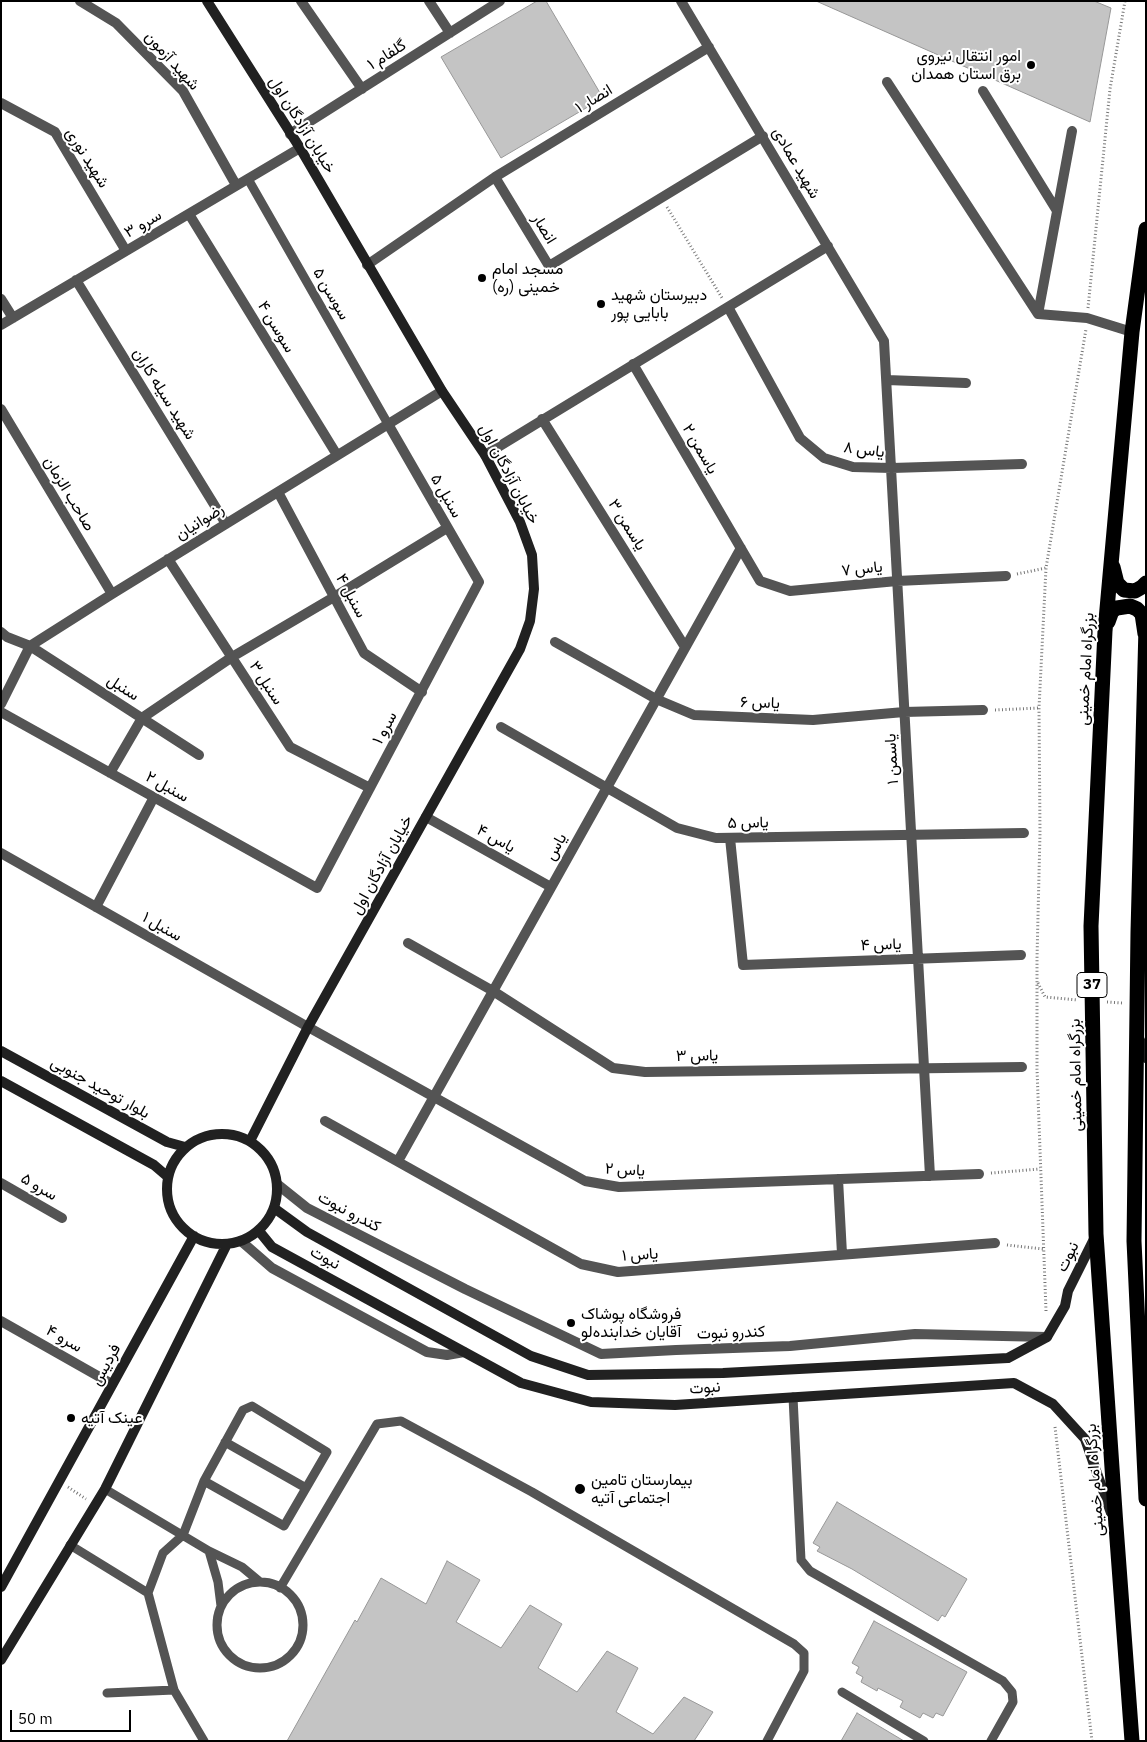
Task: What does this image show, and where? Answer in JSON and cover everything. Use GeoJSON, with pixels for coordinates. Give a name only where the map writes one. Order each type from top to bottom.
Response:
{"type":"FeatureCollection","features":[{"type":"Feature","properties":{"kind":"highway","name":"بزرگراه امام خمینی"},"geometry":{"type":"LineString","coordinates":[[1132,1741],[1096,1234],[1091,926],[1105,631],[1132,332],[1146,230]]}},
{"type":"Feature","properties":{"kind":"highway"},"geometry":{"type":"LineString","coordinates":[[1112,556],[1114,577],[1120,587],[1124,590],[1135,591],[1146,583]]}},
{"type":"Feature","properties":{"kind":"highway"},"geometry":{"type":"LineString","coordinates":[[1105,631],[1112,611],[1116,608],[1130,606],[1142,614],[1145,631],[1134,1241],[1146,1499]]}},
{"type":"Feature","properties":{"kind":"main road","name":"خیابان آزادگان اول"},"geometry":{"type":"LineString","coordinates":[[207,1],[300,148],[442,390],[485,455],[520,522],[532,555],[534,589],[530,621],[520,649],[308,1027],[250,1141]]}},
{"type":"Feature","properties":{"kind":"main road"},"geometry":{"type":"LineString","coordinates":[[1137,1029],[1146,1058]]}},
{"type":"Feature","properties":{"kind":"main road","name":"بلوار توحید جنوبی"},"geometry":{"type":"LineString","coordinates":[[1,1051],[167,1142],[185,1147]]}},
{"type":"Feature","properties":{"kind":"main road"},"geometry":{"type":"LineString","coordinates":[[1,1081],[154,1165],[168,1177]]}},
{"type":"Feature","properties":{"kind":"main road"},"geometry":{"type":"LineString","coordinates":[[217,1134],[234,1135],[250,1141],[264,1152],[273,1167],[277,1184],[274,1208],[270,1217],[259,1231],[241,1241],[227,1244],[210,1243],[194,1236],[180,1226],[171,1211],[167,1194],[168,1177],[174,1160],[185,1147],[200,1138],[217,1134]]}},
{"type":"Feature","properties":{"kind":"main road","name":"نبوت"},"geometry":{"type":"LineString","coordinates":[[274,1208],[307,1232],[531,1356],[588,1376],[723,1373],[1008,1358],[1047,1337],[1065,1306],[1068,1291],[1096,1234]]}},
{"type":"Feature","properties":{"kind":"main road","name":"نبوت"},"geometry":{"type":"LineString","coordinates":[[259,1231],[272,1247],[521,1383],[591,1402],[675,1405],[1014,1383],[1053,1404],[1085,1439],[1116,1526]]}},
{"type":"Feature","properties":{"kind":"main road","name":"فردیس"},"geometry":{"type":"LineString","coordinates":[[1,1587],[194,1236]]}},
{"type":"Feature","properties":{"kind":"main road"},"geometry":{"type":"LineString","coordinates":[[1,1660],[105,1489],[227,1244]]}},
{"type":"Feature","properties":{"kind":"street","name":"شهید آزمون"},"geometry":{"type":"LineString","coordinates":[[80,1],[116,23],[183,91],[236,186]]}},
{"type":"Feature","properties":{"kind":"street"},"geometry":{"type":"LineString","coordinates":[[301,1],[362,88]]}},
{"type":"Feature","properties":{"kind":"street"},"geometry":{"type":"LineString","coordinates":[[429,1],[450,33]]}},
{"type":"Feature","properties":{"kind":"street","name":"گلفام ۱"},"geometry":{"type":"LineString","coordinates":[[290,134],[500,1]]}},
{"type":"Feature","properties":{"kind":"street","name":"شهید عمادی"},"geometry":{"type":"LineString","coordinates":[[682,1],[884,341]]}},
{"type":"Feature","properties":{"kind":"street","name":"انصار ۱"},"geometry":{"type":"LineString","coordinates":[[495,177],[709,47]]}},
{"type":"Feature","properties":{"kind":"street"},"geometry":{"type":"LineString","coordinates":[[888,82],[1038,314]]}},
{"type":"Feature","properties":{"kind":"street"},"geometry":{"type":"LineString","coordinates":[[983,91],[1057,211]]}},
{"type":"Feature","properties":{"kind":"street","name":"شهید نوری"},"geometry":{"type":"LineString","coordinates":[[1,103],[55,132],[126,251]]}},
{"type":"Feature","properties":{"kind":"street"},"geometry":{"type":"LineString","coordinates":[[1038,314],[1072,131]]}},
{"type":"Feature","properties":{"kind":"street","name":"انصار"},"geometry":{"type":"LineString","coordinates":[[495,177],[549,266],[763,136]]}},
{"type":"Feature","properties":{"kind":"street","name":"سرو ۳"},"geometry":{"type":"LineString","coordinates":[[1,325],[300,148]]}},
{"type":"Feature","properties":{"kind":"street"},"geometry":{"type":"LineString","coordinates":[[367,265],[495,177]]}},
{"type":"Feature","properties":{"kind":"street","name":"سوسن ۴"},"geometry":{"type":"LineString","coordinates":[[189,214],[337,455]]}},
{"type":"Feature","properties":{"kind":"street"},"geometry":{"type":"LineString","coordinates":[[485,455],[828,246]]}},
{"type":"Feature","properties":{"kind":"street","name":"شهید سیله کاران"},"geometry":{"type":"LineString","coordinates":[[76,280],[226,524]]}},
{"type":"Feature","properties":{"kind":"street"},"geometry":{"type":"LineString","coordinates":[[1,299],[13,318]]}},
{"type":"Feature","properties":{"kind":"street","name":"یاس ۸"},"geometry":{"type":"LineString","coordinates":[[728,307],[800,438],[824,458],[853,467],[892,468],[1022,464]]}},
{"type":"Feature","properties":{"kind":"street"},"geometry":{"type":"LineString","coordinates":[[1038,314],[1087,318],[1132,332]]}},
{"type":"Feature","properties":{"kind":"street","name":"یاسمن ۱"},"geometry":{"type":"LineString","coordinates":[[884,341],[930,1176]]}},
{"type":"Feature","properties":{"kind":"street","name":"یاسمن ۲"},"geometry":{"type":"LineString","coordinates":[[633,364],[741,548]]}},
{"type":"Feature","properties":{"kind":"street"},"geometry":{"type":"LineString","coordinates":[[887,380],[966,383]]}},
{"type":"Feature","properties":{"kind":"street","name":"رضوانیان"},"geometry":{"type":"LineString","coordinates":[[30,646],[442,390]]}},
{"type":"Feature","properties":{"kind":"street","name":"صاحب الزمان"},"geometry":{"type":"LineString","coordinates":[[1,409],[112,594]]}},
{"type":"Feature","properties":{"kind":"street","name":"یاسمن ۳"},"geometry":{"type":"LineString","coordinates":[[542,420],[686,647]]}},
{"type":"Feature","properties":{"kind":"street","name":"سنبل ۵"},"geometry":{"type":"LineString","coordinates":[[388,424],[479,582]]}},
{"type":"Feature","properties":{"kind":"street","name":"سنبل ۴"},"geometry":{"type":"LineString","coordinates":[[278,492],[364,653],[422,692]]}},
{"type":"Feature","properties":{"kind":"street"},"geometry":{"type":"LineString","coordinates":[[110,773],[142,718],[232,657],[447,528]]}},
{"type":"Feature","properties":{"kind":"street","name":"یاس ۷"},"geometry":{"type":"LineString","coordinates":[[741,548],[760,581],[790,591],[897,581],[1006,576]]}},
{"type":"Feature","properties":{"kind":"street","name":"یاس"},"geometry":{"type":"LineString","coordinates":[[398,1161],[741,548]]}},
{"type":"Feature","properties":{"kind":"street","name":"سنبل ۳"},"geometry":{"type":"LineString","coordinates":[[168,559],[290,747],[370,788]]}},
{"type":"Feature","properties":{"kind":"street","name":"سرو ۱"},"geometry":{"type":"LineString","coordinates":[[317,888],[479,582]]}},
{"type":"Feature","properties":{"kind":"street","name":"سنبل"},"geometry":{"type":"LineString","coordinates":[[1,632],[7,637],[30,646],[200,755]]}},
{"type":"Feature","properties":{"kind":"street","name":"یاس ۶"},"geometry":{"type":"LineString","coordinates":[[554,642],[656,699],[694,716],[813,720],[904,712],[983,710]]}},
{"type":"Feature","properties":{"kind":"street"},"geometry":{"type":"LineString","coordinates":[[1,704],[30,646]]}},
{"type":"Feature","properties":{"kind":"street","name":"سنبل ۲"},"geometry":{"type":"LineString","coordinates":[[1,712],[317,888]]}},
{"type":"Feature","properties":{"kind":"street","name":"یاس ۵"},"geometry":{"type":"LineString","coordinates":[[501,727],[606,789],[677,828],[716,838],[1024,833]]}},
{"type":"Feature","properties":{"kind":"street"},"geometry":{"type":"LineString","coordinates":[[96,907],[154,797]]}},
{"type":"Feature","properties":{"kind":"street","name":"یاس ۴"},"geometry":{"type":"LineString","coordinates":[[426,817],[551,887]]}},
{"type":"Feature","properties":{"kind":"street","name":"یاس ۴"},"geometry":{"type":"LineString","coordinates":[[730,838],[743,965],[1021,955]]}},
{"type":"Feature","properties":{"kind":"street","name":"سنبل ۱"},"geometry":{"type":"LineString","coordinates":[[1,853],[308,1027]]}},
{"type":"Feature","properties":{"kind":"street","name":"یاس ۳"},"geometry":{"type":"LineString","coordinates":[[408,943],[493,991],[613,1068],[645,1072],[1022,1067]]}},
{"type":"Feature","properties":{"kind":"street","name":"یاس ۲"},"geometry":{"type":"LineString","coordinates":[[308,1027],[585,1181],[619,1187],[979,1174]]}},
{"type":"Feature","properties":{"kind":"street","name":"یاس ۱"},"geometry":{"type":"LineString","coordinates":[[325,1121],[581,1264],[618,1272],[995,1243]]}},
{"type":"Feature","properties":{"kind":"street"},"geometry":{"type":"LineString","coordinates":[[838,1179],[842,1254]]}},
{"type":"Feature","properties":{"kind":"street","name":"سرو ۵"},"geometry":{"type":"LineString","coordinates":[[1,1183],[62,1218]]}},
{"type":"Feature","properties":{"kind":"street","name":"کندرو نبوت"},"geometry":{"type":"LineString","coordinates":[[277,1184],[307,1208],[465,1289],[601,1354],[790,1346],[915,1334],[1047,1337]]}},
{"type":"Feature","properties":{"kind":"street"},"geometry":{"type":"LineString","coordinates":[[241,1241],[272,1268],[427,1352],[447,1355],[464,1352]]}},
{"type":"Feature","properties":{"kind":"street","name":"سرو ۴"},"geometry":{"type":"LineString","coordinates":[[1,1321],[112,1384]]}},
{"type":"Feature","properties":{"kind":"lane","name":"سوسن ۵"},"geometry":{"type":"LineString","coordinates":[[248,179],[388,424]]}},
{"type":"Feature","properties":{"kind":"lane"},"geometry":{"type":"LineString","coordinates":[[793,1397],[801,1560],[810,1571],[1003,1681],[1012,1692],[1014,1702],[992,1741]]}},
{"type":"Feature","properties":{"kind":"lane"},"geometry":{"type":"LineString","coordinates":[[204,1481],[284,1526],[327,1452],[252,1406],[243,1410],[204,1481],[183,1535],[163,1553],[148,1593],[174,1690],[204,1741]]}},
{"type":"Feature","properties":{"kind":"lane"},"geometry":{"type":"LineString","coordinates":[[280,1588],[377,1424],[401,1421],[532,1492],[794,1644],[804,1653],[804,1671],[767,1741]]}},
{"type":"Feature","properties":{"kind":"lane"},"geometry":{"type":"LineString","coordinates":[[226,1442],[306,1488]]}},
{"type":"Feature","properties":{"kind":"lane"},"geometry":{"type":"LineString","coordinates":[[105,1489],[209,1551],[242,1568],[260,1582]]}},
{"type":"Feature","properties":{"kind":"lane"},"geometry":{"type":"LineString","coordinates":[[70,1545],[148,1593]]}},
{"type":"Feature","properties":{"kind":"lane"},"geometry":{"type":"LineString","coordinates":[[209,1551],[218,1582],[221,1606],[217,1622],[219,1637],[226,1652],[238,1662],[253,1668],[269,1667],[283,1662],[295,1651],[302,1637],[303,1621],[298,1606],[289,1593],[275,1585],[260,1582],[244,1585],[231,1594],[221,1606]]}},
{"type":"Feature","properties":{"kind":"lane"},"geometry":{"type":"LineString","coordinates":[[107,1693],[174,1690]]}},
{"type":"Feature","properties":{"kind":"lane"},"geometry":{"type":"LineString","coordinates":[[842,1692],[924,1741]]}},
{"type":"Feature","properties":{"kind":"path"},"geometry":{"type":"LineString","coordinates":[[1047,1337],[1037,1069],[1040,708],[1046,568],[1087,318],[1110,89],[1125,1]]}},
{"type":"Feature","properties":{"kind":"path"},"geometry":{"type":"LineString","coordinates":[[661,198],[728,307]]}},
{"type":"Feature","properties":{"kind":"path"},"geometry":{"type":"LineString","coordinates":[[1006,576],[1046,568]]}},
{"type":"Feature","properties":{"kind":"path"},"geometry":{"type":"LineString","coordinates":[[983,710],[1040,708]]}},
{"type":"Feature","properties":{"kind":"path"},"geometry":{"type":"LineString","coordinates":[[1037,974],[1039,986],[1045,997]]}},
{"type":"Feature","properties":{"kind":"path"},"geometry":{"type":"LineString","coordinates":[[979,1174],[1040,1169]]}},
{"type":"Feature","properties":{"kind":"path"},"geometry":{"type":"LineString","coordinates":[[995,1243],[1043,1249]]}},
{"type":"Feature","properties":{"kind":"path"},"geometry":{"type":"LineString","coordinates":[[1053,1404],[1092,1741]]}},
{"type":"Feature","properties":{"kind":"path"},"geometry":{"type":"LineString","coordinates":[[60,1482],[95,1505]]}},
{"type":"Feature","properties":{"kind":"building"},"geometry":{"type":"Polygon","coordinates":[[[537,1],[546,1],[603,98],[501,158],[441,57],[537,1]]]}},
{"type":"Feature","properties":{"kind":"building","name":"امور انتقال نیروی برق استان همدان"},"geometry":{"type":"Polygon","coordinates":[[[816,1],[1094,1],[1111,8],[1090,122],[816,1]]]}},
{"type":"Feature","properties":{"kind":"building"},"geometry":{"type":"Polygon","coordinates":[[[837,1502],[967,1579],[945,1617],[942,1615],[938,1621],[852,1569],[817,1551],[820,1547],[813,1543],[837,1502]]]}},
{"type":"Feature","properties":{"kind":"building"},"geometry":{"type":"Polygon","coordinates":[[[447,1561],[480,1580],[456,1622],[501,1648],[530,1605],[562,1624],[538,1668],[577,1692],[607,1651],[638,1668],[616,1712],[653,1734],[684,1697],[713,1712],[694,1741],[287,1741],[355,1620],[357,1622],[381,1578],[426,1604],[447,1561]]]}},
{"type":"Feature","properties":{"kind":"building"},"geometry":{"type":"Polygon","coordinates":[[[874,1621],[967,1672],[943,1716],[936,1713],[933,1718],[923,1713],[920,1718],[900,1707],[903,1701],[878,1688],[877,1691],[861,1682],[863,1677],[856,1673],[859,1667],[852,1663],[874,1621]]]}},
{"type":"Feature","properties":{"kind":"building"},"geometry":{"type":"Polygon","coordinates":[[[857,1713],[904,1741],[841,1741],[857,1713]]]}},
{"type":"Feature","properties":{"kind":"place","name":"امور انتقال نیروی برق استان همدان"},"geometry":{"type":"Point","coordinates":[1031,65]}},
{"type":"Feature","properties":{"kind":"place","name":"مسجد امام خمینی (ره)"},"geometry":{"type":"Point","coordinates":[482,278]}},
{"type":"Feature","properties":{"kind":"place","name":"دبیرستان شهید بابایی پور"},"geometry":{"type":"Point","coordinates":[601,304]}},
{"type":"Feature","properties":{"kind":"place","name":"فروشگاه پوشاک آقایان خدابنده‌لو"},"geometry":{"type":"Point","coordinates":[571,1323]}},
{"type":"Feature","properties":{"kind":"place","name":"عینک آتیه"},"geometry":{"type":"Point","coordinates":[71,1418]}},
{"type":"Feature","properties":{"kind":"place","name":"بیمارستان تامین اجتماعی آتیه"},"geometry":{"type":"Point","coordinates":[580,1489]}}]}
